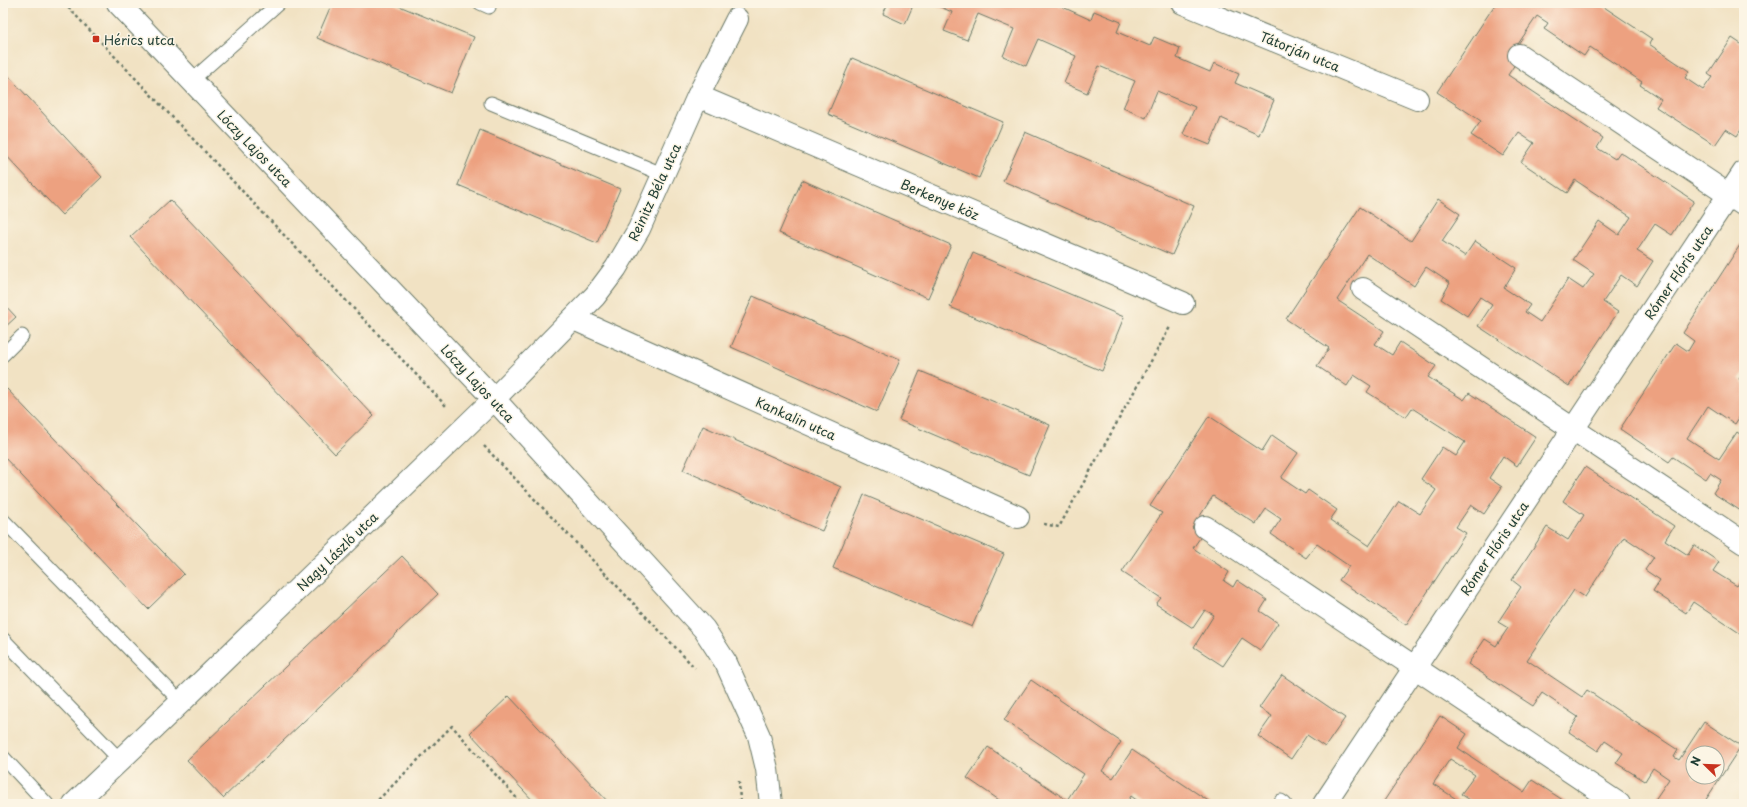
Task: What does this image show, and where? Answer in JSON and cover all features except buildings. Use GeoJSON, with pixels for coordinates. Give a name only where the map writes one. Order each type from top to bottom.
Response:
{"type":"FeatureCollection","features":[{"type":"Feature","properties":{"kind":"street","name":"Lóczy Lajos utca"},"geometry":{"type":"LineString","coordinates":[[118,3],[494,399],[704,629],[726,663],[759,736],[767,769],[771,804]]}},
{"type":"Feature","properties":{"kind":"street","name":"Tátorján utca"},"geometry":{"type":"LineString","coordinates":[[1183,3],[1417,99]]}},
{"type":"Feature","properties":{"kind":"street","name":"Reinitz Béla utca"},"geometry":{"type":"LineString","coordinates":[[494,399],[574,319],[595,296],[616,268],[639,229],[662,174],[698,96],[737,19]]}},
{"type":"Feature","properties":{"kind":"street"},"geometry":{"type":"LineString","coordinates":[[1519,55],[1737,200]]}},
{"type":"Feature","properties":{"kind":"street","name":"Berkenye köz"},"geometry":{"type":"LineString","coordinates":[[698,96],[1183,303]]}},
{"type":"Feature","properties":{"kind":"street","name":"Rómer Flóris utca"},"geometry":{"type":"LineString","coordinates":[[1324,804],[1573,429],[1737,200],[1744,172]]}},
{"type":"Feature","properties":{"kind":"street"},"geometry":{"type":"LineString","coordinates":[[1363,289],[1744,543]]}},
{"type":"Feature","properties":{"kind":"street","name":"Kankalin utca"},"geometry":{"type":"LineString","coordinates":[[574,319],[1018,517]]}},
{"type":"Feature","properties":{"kind":"street","name":"Nagy László utca"},"geometry":{"type":"LineString","coordinates":[[74,804],[494,399]]}},
{"type":"Feature","properties":{"kind":"street"},"geometry":{"type":"LineString","coordinates":[[1205,527],[1620,804]]}},
{"type":"Feature","properties":{"kind":"lane"},"geometry":{"type":"LineString","coordinates":[[191,81],[279,3]]}},
{"type":"Feature","properties":{"kind":"lane"},"geometry":{"type":"LineString","coordinates":[[491,103],[662,174]]}},
{"type":"Feature","properties":{"kind":"lane"},"geometry":{"type":"LineString","coordinates":[[3,355],[22,336]]}},
{"type":"Feature","properties":{"kind":"lane"},"geometry":{"type":"LineString","coordinates":[[3,520],[181,702]]}},
{"type":"Feature","properties":{"kind":"lane"},"geometry":{"type":"LineString","coordinates":[[3,639],[120,760]]}},
{"type":"Feature","properties":{"kind":"lane"},"geometry":{"type":"LineString","coordinates":[[3,757],[47,804]]}},
{"type":"Feature","properties":{"kind":"path"},"geometry":{"type":"LineString","coordinates":[[64,3],[697,670]]}},
{"type":"Feature","properties":{"kind":"path"},"geometry":{"type":"LineString","coordinates":[[3,188],[7,192]]}},
{"type":"Feature","properties":{"kind":"path"},"geometry":{"type":"LineString","coordinates":[[1018,517],[1059,527],[1183,303]]}},
{"type":"Feature","properties":{"kind":"path"},"geometry":{"type":"LineString","coordinates":[[374,804],[452,726],[522,804]]}},
{"type":"Feature","properties":{"kind":"path"},"geometry":{"type":"LineString","coordinates":[[739,780],[740,804]]}},
{"type":"Feature","properties":{"kind":"place","name":"Hérics utca"},"geometry":{"type":"Point","coordinates":[96,39]}}]}
